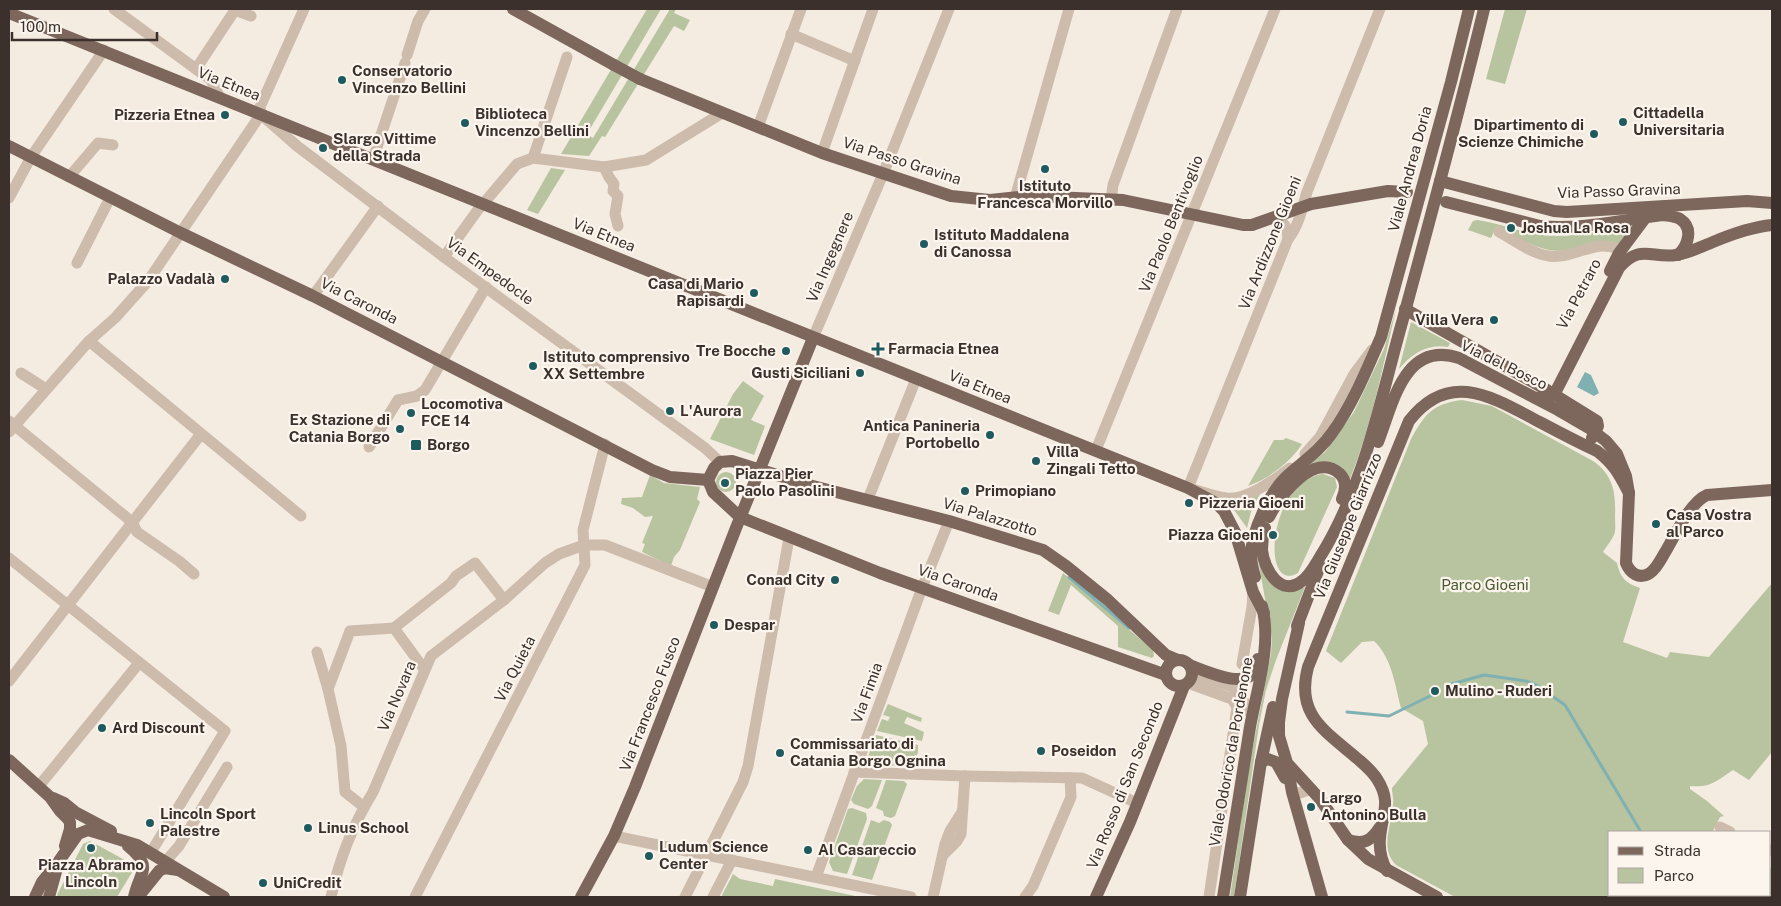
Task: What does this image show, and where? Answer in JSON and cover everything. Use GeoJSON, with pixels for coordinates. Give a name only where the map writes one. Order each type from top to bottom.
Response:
{"type":"FeatureCollection","features":[{"type":"Feature","properties":{"kind":"main road","name":"Via Passo Gravina"},"geometry":{"type":"LineString","coordinates":[[513,9],[640,79],[822,153],[951,196],[990,200],[1028,196],[1111,200],[1141,203],[1243,225],[1252,225],[1303,206],[1388,191],[1407,192]]}},
{"type":"Feature","properties":{"kind":"main road"},"geometry":{"type":"LineString","coordinates":[[1452,79],[1462,9]]}},
{"type":"Feature","properties":{"kind":"main road","name":"Viale Andrea Doria"},"geometry":{"type":"LineString","coordinates":[[1380,337],[1452,79],[1469,9]]}},
{"type":"Feature","properties":{"kind":"main road"},"geometry":{"type":"LineString","coordinates":[[1240,897],[1261,762],[1278,684],[1298,625],[1330,540],[1344,510],[1377,418],[1484,9]]}},
{"type":"Feature","properties":{"kind":"main road","name":"Via Etnea"},"geometry":{"type":"LineString","coordinates":[[9,13],[1188,488],[1216,503],[1224,510],[1234,532],[1252,592],[1264,613]]}},
{"type":"Feature","properties":{"kind":"main road","name":"Via Caronda"},"geometry":{"type":"LineString","coordinates":[[9,146],[110,198],[313,296],[605,444],[652,470],[670,477],[701,480]]}},
{"type":"Feature","properties":{"kind":"main road","name":"Via Passo Gravina"},"geometry":{"type":"LineString","coordinates":[[1440,181],[1554,211],[1567,212],[1747,201],[1772,203]]}},
{"type":"Feature","properties":{"kind":"main road","name":"Via Passo Gravina"},"geometry":{"type":"LineString","coordinates":[[1446,202],[1540,226],[1571,228],[1646,217]]}},
{"type":"Feature","properties":{"kind":"main road"},"geometry":{"type":"LineString","coordinates":[[1646,217],[1696,204]]}},
{"type":"Feature","properties":{"kind":"main road"},"geometry":{"type":"LineString","coordinates":[[1646,217],[1664,215],[1675,217],[1686,224],[1688,230],[1687,245],[1678,255]]}},
{"type":"Feature","properties":{"kind":"main road","name":"Via Petraro"},"geometry":{"type":"LineString","coordinates":[[1551,394],[1623,256],[1646,217]]}},
{"type":"Feature","properties":{"kind":"main road"},"geometry":{"type":"LineString","coordinates":[[1623,256],[1640,254],[1678,255],[1759,226],[1772,225]]}},
{"type":"Feature","properties":{"kind":"main road","name":"Via del Bosco"},"geometry":{"type":"LineString","coordinates":[[1405,309],[1596,421],[1598,426],[1596,433]]}},
{"type":"Feature","properties":{"kind":"main road"},"geometry":{"type":"LineString","coordinates":[[1252,545],[1269,501],[1284,479],[1317,452],[1338,424],[1367,368],[1380,337]]}},
{"type":"Feature","properties":{"kind":"main road","name":"Via Ingegnere"},"geometry":{"type":"LineString","coordinates":[[740,518],[813,338]]}},
{"type":"Feature","properties":{"kind":"main road","name":"Via del Bosco"},"geometry":{"type":"LineString","coordinates":[[1344,510],[1358,491],[1404,376],[1412,366],[1425,358],[1443,355],[1459,358],[1558,410],[1606,441],[1617,454],[1626,476],[1629,493],[1626,563],[1634,574],[1644,576],[1654,570],[1690,512],[1702,498],[1707,495],[1772,490]]}},
{"type":"Feature","properties":{"kind":"main road","name":"Via Giuseppe Giarrizzo"},"geometry":{"type":"LineString","coordinates":[[1386,871],[1380,851],[1380,836],[1386,803],[1382,786],[1373,772],[1315,721],[1306,702],[1304,682],[1308,667],[1409,421],[1432,399],[1456,392],[1471,392],[1495,398],[1578,442]]}},
{"type":"Feature","properties":{"kind":"main road"},"geometry":{"type":"LineString","coordinates":[[1534,398],[1551,394],[1558,410]]}},
{"type":"Feature","properties":{"kind":"main road"},"geometry":{"type":"LineString","coordinates":[[1578,442],[1592,438],[1596,433]]}},
{"type":"Feature","properties":{"kind":"main road"},"geometry":{"type":"LineString","coordinates":[[1578,442],[1609,461],[1616,469],[1629,493]]}},
{"type":"Feature","properties":{"kind":"main road","name":"Via Palazzotto"},"geometry":{"type":"LineString","coordinates":[[720,462],[732,461],[809,485],[949,521],[1043,550],[1052,555],[1108,600],[1166,655],[1235,680],[1247,677],[1254,672],[1265,638]]}},
{"type":"Feature","properties":{"kind":"main road"},"geometry":{"type":"LineString","coordinates":[[720,462],[701,480],[740,518]]}},
{"type":"Feature","properties":{"kind":"main road"},"geometry":{"type":"LineString","coordinates":[[1252,545],[1265,524],[1288,490],[1309,471],[1317,467],[1326,466],[1344,478],[1345,486],[1330,540],[1307,576],[1295,586],[1287,587],[1279,584],[1272,577],[1264,562],[1262,542],[1265,524],[1269,501]]}},
{"type":"Feature","properties":{"kind":"main road","name":"Via Caronda"},"geometry":{"type":"LineString","coordinates":[[740,518],[922,588],[1166,675]]}},
{"type":"Feature","properties":{"kind":"main road","name":"Via Francesco Fusco"},"geometry":{"type":"LineString","coordinates":[[581,897],[614,836],[635,787],[740,518]]}},
{"type":"Feature","properties":{"kind":"main road","name":"Viale Odorico da Pordenone"},"geometry":{"type":"LineString","coordinates":[[1223,897],[1252,716],[1264,654],[1266,624],[1253,569],[1252,545]]}},
{"type":"Feature","properties":{"kind":"main road"},"geometry":{"type":"LineString","coordinates":[[1298,625],[1282,699],[1279,736],[1287,763],[1292,792],[1322,897]]}},
{"type":"Feature","properties":{"kind":"main road"},"geometry":{"type":"LineString","coordinates":[[1183,662],[1192,673],[1187,683],[1172,684],[1166,675],[1169,665],[1183,662]]}},
{"type":"Feature","properties":{"kind":"main road","name":"Via Rosso di San Secondo"},"geometry":{"type":"LineString","coordinates":[[1096,897],[1187,683]]}},
{"type":"Feature","properties":{"kind":"main road"},"geometry":{"type":"LineString","coordinates":[[1261,762],[1268,759],[1276,762],[1292,792]]}},
{"type":"Feature","properties":{"kind":"main road"},"geometry":{"type":"LineString","coordinates":[[9,760],[50,796],[70,822],[70,832],[59,861],[50,897]]}},
{"type":"Feature","properties":{"kind":"main road"},"geometry":{"type":"LineString","coordinates":[[1287,763],[1311,789],[1348,840],[1368,859],[1428,895]]}},
{"type":"Feature","properties":{"kind":"main road"},"geometry":{"type":"LineString","coordinates":[[50,796],[82,816],[108,829],[139,855],[144,864],[134,897]]}},
{"type":"Feature","properties":{"kind":"main road"},"geometry":{"type":"LineString","coordinates":[[1348,840],[1365,843],[1371,840],[1384,821]]}},
{"type":"Feature","properties":{"kind":"main road"},"geometry":{"type":"LineString","coordinates":[[35,897],[42,882],[76,837],[88,830],[153,849],[165,864],[224,897]]}},
{"type":"Feature","properties":{"kind":"main road"},"geometry":{"type":"LineString","coordinates":[[138,897],[165,864]]}},
{"type":"Feature","properties":{"kind":"street"},"geometry":{"type":"LineString","coordinates":[[114,9],[211,80],[220,98]]}},
{"type":"Feature","properties":{"kind":"street"},"geometry":{"type":"LineString","coordinates":[[194,574],[179,561],[137,532],[132,522],[11,426],[89,341],[116,318],[148,281],[260,114],[260,107],[304,9]]}},
{"type":"Feature","properties":{"kind":"street"},"geometry":{"type":"LineString","coordinates":[[414,9],[418,21]]}},
{"type":"Feature","properties":{"kind":"street"},"geometry":{"type":"LineString","coordinates":[[373,159],[418,21],[425,9]]}},
{"type":"Feature","properties":{"kind":"street"},"geometry":{"type":"LineString","coordinates":[[758,127],[801,9]]}},
{"type":"Feature","properties":{"kind":"street"},"geometry":{"type":"LineString","coordinates":[[822,153],[873,9]]}},
{"type":"Feature","properties":{"kind":"street","name":"Via Ingegnere"},"geometry":{"type":"LineString","coordinates":[[813,338],[883,174],[949,9]]}},
{"type":"Feature","properties":{"kind":"street"},"geometry":{"type":"LineString","coordinates":[[1015,198],[1069,9]]}},
{"type":"Feature","properties":{"kind":"street"},"geometry":{"type":"LineString","coordinates":[[1111,200],[1113,185],[1177,9]]}},
{"type":"Feature","properties":{"kind":"street","name":"Via Paolo Bentivoglio"},"geometry":{"type":"LineString","coordinates":[[1096,450],[1275,9]]}},
{"type":"Feature","properties":{"kind":"street","name":"Via Ardizzone Gioeni"},"geometry":{"type":"LineString","coordinates":[[1188,488],[1288,239],[1293,233],[1380,9]]}},
{"type":"Feature","properties":{"kind":"street"},"geometry":{"type":"LineString","coordinates":[[196,69],[235,10],[251,16]]}},
{"type":"Feature","properties":{"kind":"street"},"geometry":{"type":"LineString","coordinates":[[791,34],[855,61]]}},
{"type":"Feature","properties":{"kind":"street"},"geometry":{"type":"LineString","coordinates":[[9,198],[31,158],[104,50]]}},
{"type":"Feature","properties":{"kind":"street"},"geometry":{"type":"LineString","coordinates":[[533,158],[567,57]]}},
{"type":"Feature","properties":{"kind":"street"},"geometry":{"type":"LineString","coordinates":[[444,257],[483,204],[517,164],[533,158],[604,167],[646,160],[722,113]]}},
{"type":"Feature","properties":{"kind":"street","name":"Via Empedocle"},"geometry":{"type":"LineString","coordinates":[[260,114],[297,146],[444,257],[705,448],[720,462]]}},
{"type":"Feature","properties":{"kind":"street"},"geometry":{"type":"LineString","coordinates":[[69,177],[98,143],[113,145]]}},
{"type":"Feature","properties":{"kind":"street"},"geometry":{"type":"LineString","coordinates":[[604,167],[614,184],[613,190],[618,196],[616,214],[618,226]]}},
{"type":"Feature","properties":{"kind":"street"},"geometry":{"type":"LineString","coordinates":[[77,262],[110,198]]}},
{"type":"Feature","properties":{"kind":"street"},"geometry":{"type":"LineString","coordinates":[[313,296],[378,206]]}},
{"type":"Feature","properties":{"kind":"street"},"geometry":{"type":"LineString","coordinates":[[1275,217],[1285,223],[1288,239]]}},
{"type":"Feature","properties":{"kind":"street"},"geometry":{"type":"LineString","coordinates":[[1500,232],[1528,248],[1547,256],[1560,257],[1608,245],[1618,249],[1623,256]]}},
{"type":"Feature","properties":{"kind":"street"},"geometry":{"type":"LineString","coordinates":[[369,447],[396,402],[417,396],[423,392],[486,287]]}},
{"type":"Feature","properties":{"kind":"street"},"geometry":{"type":"LineString","coordinates":[[1188,488],[1226,498],[1238,497],[1280,476],[1311,449],[1320,437],[1354,374],[1380,337]]}},
{"type":"Feature","properties":{"kind":"street"},"geometry":{"type":"LineString","coordinates":[[89,341],[301,516]]}},
{"type":"Feature","properties":{"kind":"street"},"geometry":{"type":"LineString","coordinates":[[21,373],[46,389]]}},
{"type":"Feature","properties":{"kind":"street"},"geometry":{"type":"LineString","coordinates":[[868,499],[916,379]]}},
{"type":"Feature","properties":{"kind":"street"},"geometry":{"type":"LineString","coordinates":[[9,681],[201,434]]}},
{"type":"Feature","properties":{"kind":"street","name":"Via Quieta"},"geometry":{"type":"LineString","coordinates":[[415,897],[585,565],[583,530],[605,444]]}},
{"type":"Feature","properties":{"kind":"street","name":"Via Fimia"},"geometry":{"type":"LineString","coordinates":[[816,877],[922,588],[949,521]]}},
{"type":"Feature","properties":{"kind":"street"},"geometry":{"type":"LineString","coordinates":[[684,897],[743,782],[748,766],[789,538]]}},
{"type":"Feature","properties":{"kind":"street"},"geometry":{"type":"LineString","coordinates":[[584,545],[605,545],[713,587]]}},
{"type":"Feature","properties":{"kind":"street","name":"Via Novara"},"geometry":{"type":"LineString","coordinates":[[332,897],[342,853],[373,792],[430,656],[504,600],[545,563],[559,554],[584,545]]}},
{"type":"Feature","properties":{"kind":"street"},"geometry":{"type":"LineString","coordinates":[[9,558],[225,731],[153,849]]}},
{"type":"Feature","properties":{"kind":"street"},"geometry":{"type":"LineString","coordinates":[[328,690],[350,631],[394,628],[475,562],[504,600]]}},
{"type":"Feature","properties":{"kind":"street"},"geometry":{"type":"LineString","coordinates":[[1242,664],[1252,607],[1252,592]]}},
{"type":"Feature","properties":{"kind":"street"},"geometry":{"type":"LineString","coordinates":[[394,628],[424,669]]}},
{"type":"Feature","properties":{"kind":"street"},"geometry":{"type":"LineString","coordinates":[[317,652],[341,746],[345,792],[364,807]]}},
{"type":"Feature","properties":{"kind":"street"},"geometry":{"type":"LineString","coordinates":[[39,786],[139,663]]}},
{"type":"Feature","properties":{"kind":"street"},"geometry":{"type":"LineString","coordinates":[[1187,683],[1202,677],[1232,687],[1239,693],[1252,716]]}},
{"type":"Feature","properties":{"kind":"street"},"geometry":{"type":"LineString","coordinates":[[1187,683],[1232,699],[1237,707],[1209,897]]}},
{"type":"Feature","properties":{"kind":"street"},"geometry":{"type":"LineString","coordinates":[[165,864],[179,846],[228,767]]}},
{"type":"Feature","properties":{"kind":"street"},"geometry":{"type":"LineString","coordinates":[[202,768],[220,778]]}},
{"type":"Feature","properties":{"kind":"street"},"geometry":{"type":"LineString","coordinates":[[854,772],[1082,778],[1137,803]]}},
{"type":"Feature","properties":{"kind":"street"},"geometry":{"type":"LineString","coordinates":[[934,897],[942,855],[950,831],[962,812],[965,776]]}},
{"type":"Feature","properties":{"kind":"street"},"geometry":{"type":"LineString","coordinates":[[1025,897],[1033,886],[1071,796],[1070,778]]}},
{"type":"Feature","properties":{"kind":"street"},"geometry":{"type":"LineString","coordinates":[[1292,792],[1300,793],[1311,789]]}},
{"type":"Feature","properties":{"kind":"street"},"geometry":{"type":"LineString","coordinates":[[614,836],[911,897]]}},
{"type":"Feature","properties":{"kind":"street"},"geometry":{"type":"LineString","coordinates":[[713,897],[732,860]]}},
{"type":"Feature","properties":{"kind":"green space"},"geometry":{"type":"Polygon","coordinates":[[[647,9],[661,9],[587,134],[593,138],[670,9],[676,9],[674,13],[690,20],[684,31],[674,26],[605,137],[602,136],[589,156],[561,154],[647,9]]]}},
{"type":"Feature","properties":{"kind":"green space"},"geometry":{"type":"Polygon","coordinates":[[[1505,9],[1527,9],[1505,84],[1486,79],[1505,9]]]}},
{"type":"Feature","properties":{"kind":"green space"},"geometry":{"type":"Polygon","coordinates":[[[551,168],[565,170],[538,214],[527,210],[551,168]]]}},
{"type":"Feature","properties":{"kind":"green space"},"geometry":{"type":"Polygon","coordinates":[[[1477,220],[1534,234],[1553,236],[1586,233],[1631,225],[1632,227],[1620,244],[1558,251],[1534,246],[1496,227],[1491,238],[1468,230],[1473,221],[1477,220]]]}},
{"type":"Feature","properties":{"kind":"green space"},"geometry":{"type":"Polygon","coordinates":[[[1396,309],[1371,416],[1350,479],[1309,465],[1325,452],[1354,412],[1384,349],[1396,309]]]}},
{"type":"Feature","properties":{"kind":"green space"},"geometry":{"type":"Polygon","coordinates":[[[1411,322],[1450,343],[1448,347],[1427,348],[1420,351],[1399,369],[1411,322]]]}},
{"type":"Feature","properties":{"kind":"green space"},"geometry":{"type":"Polygon","coordinates":[[[743,381],[764,396],[751,420],[765,426],[754,455],[710,439],[733,394],[743,381]]]}},
{"type":"Feature","properties":{"kind":"green space","name":"Parco Gioeni"},"geometry":{"type":"Polygon","coordinates":[[[1462,400],[1492,406],[1593,461],[1605,472],[1614,492],[1615,528],[1614,535],[1603,552],[1617,563],[1624,579],[1640,588],[1623,642],[1667,658],[1670,652],[1709,657],[1772,583],[1772,752],[1749,780],[1733,770],[1708,785],[1690,786],[1690,789],[1724,816],[1720,817],[1713,831],[1608,831],[1608,896],[1771,896],[1771,870],[1772,897],[1455,897],[1396,865],[1391,858],[1387,844],[1393,802],[1392,788],[1428,744],[1423,721],[1401,708],[1389,664],[1385,655],[1374,641],[1362,642],[1341,663],[1326,651],[1411,439],[1430,412],[1443,404],[1462,400]]]}},
{"type":"Feature","properties":{"kind":"green space"},"geometry":{"type":"Polygon","coordinates":[[[1286,438],[1302,444],[1278,469],[1264,479],[1248,486],[1274,440],[1286,438]]]}},
{"type":"Feature","properties":{"kind":"green space"},"geometry":{"type":"Polygon","coordinates":[[[726,472],[733,475],[736,482],[733,489],[726,492],[719,489],[716,482],[719,475],[726,472]]]}},
{"type":"Feature","properties":{"kind":"green space"},"geometry":{"type":"Polygon","coordinates":[[[1323,474],[1335,478],[1337,487],[1298,573],[1286,575],[1278,568],[1275,553],[1276,534],[1281,514],[1291,496],[1305,481],[1323,474]]]}},
{"type":"Feature","properties":{"kind":"green space"},"geometry":{"type":"Polygon","coordinates":[[[650,475],[664,483],[700,487],[697,499],[700,502],[680,550],[674,557],[671,566],[642,552],[645,544],[642,543],[653,516],[645,517],[633,508],[621,504],[622,498],[642,497],[650,475]]]}},
{"type":"Feature","properties":{"kind":"green space"},"geometry":{"type":"Polygon","coordinates":[[[1262,491],[1252,508],[1247,528],[1231,506],[1262,491]]]}},
{"type":"Feature","properties":{"kind":"green space"},"geometry":{"type":"Polygon","coordinates":[[[1258,560],[1294,591],[1305,587],[1266,690],[1259,725],[1234,897],[1230,897],[1249,767],[1271,654],[1272,637],[1258,560]]]}},
{"type":"Feature","properties":{"kind":"green space"},"geometry":{"type":"Polygon","coordinates":[[[1063,573],[1153,650],[1154,656],[1152,658],[1118,647],[1118,626],[1071,585],[1059,615],[1048,611],[1063,573]]]}},
{"type":"Feature","properties":{"kind":"green space"},"geometry":{"type":"Polygon","coordinates":[[[888,704],[922,718],[921,722],[907,717],[904,723],[924,732],[922,741],[877,731],[882,719],[888,721],[890,717],[883,715],[888,704]]]}},
{"type":"Feature","properties":{"kind":"green space"},"geometry":{"type":"Polygon","coordinates":[[[876,735],[918,745],[918,752],[913,766],[868,765],[866,762],[876,735]]]}},
{"type":"Feature","properties":{"kind":"green space"},"geometry":{"type":"Polygon","coordinates":[[[864,779],[882,780],[872,806],[868,809],[854,804],[851,800],[857,786],[864,779]]]}},
{"type":"Feature","properties":{"kind":"green space"},"geometry":{"type":"Polygon","coordinates":[[[886,780],[904,781],[907,784],[895,816],[891,818],[884,816],[883,811],[876,808],[886,780]]]}},
{"type":"Feature","properties":{"kind":"green space"},"geometry":{"type":"Polygon","coordinates":[[[852,808],[866,813],[867,819],[847,874],[833,871],[829,862],[848,809],[852,808]]]}},
{"type":"Feature","properties":{"kind":"green space"},"geometry":{"type":"Polygon","coordinates":[[[871,820],[879,823],[884,820],[892,825],[872,880],[852,875],[871,820]]]}},
{"type":"Feature","properties":{"kind":"green space"},"geometry":{"type":"Polygon","coordinates":[[[90,841],[132,864],[134,869],[117,897],[58,897],[57,895],[83,844],[90,841]]]}},
{"type":"Feature","properties":{"kind":"green space"},"geometry":{"type":"Polygon","coordinates":[[[733,874],[740,879],[773,886],[775,879],[860,897],[721,897],[733,874]]]}},
{"type":"Feature","properties":{"kind":"water"},"geometry":{"type":"Polygon","coordinates":[[[1585,372],[1591,375],[1599,393],[1594,396],[1577,387],[1585,372]]]}},
{"type":"Feature","properties":{"kind":"waterway"},"geometry":{"type":"LineString","coordinates":[[1069,577],[1129,628]]}},
{"type":"Feature","properties":{"kind":"waterway"},"geometry":{"type":"LineString","coordinates":[[1448,685],[1484,675],[1526,681],[1538,686],[1565,705],[1640,831]]}},
{"type":"Feature","properties":{"kind":"waterway"},"geometry":{"type":"LineString","coordinates":[[1347,712],[1389,716],[1432,695]]}},
{"type":"Feature","properties":{"kind":"place","name":"Conservatorio Vincenzo Bellini"},"geometry":{"type":"Point","coordinates":[342,80]}},
{"type":"Feature","properties":{"kind":"place","name":"Pizzeria Etnea"},"geometry":{"type":"Point","coordinates":[225,115]}},
{"type":"Feature","properties":{"kind":"place","name":"Cittadella Universitaria"},"geometry":{"type":"Point","coordinates":[1623,122]}},
{"type":"Feature","properties":{"kind":"place","name":"Biblioteca Vincenzo Bellini"},"geometry":{"type":"Point","coordinates":[465,123]}},
{"type":"Feature","properties":{"kind":"place","name":"Dipartimento di Scienze Chimiche"},"geometry":{"type":"Point","coordinates":[1594,134]}},
{"type":"Feature","properties":{"kind":"place","name":"Slargo Vittime della Strada"},"geometry":{"type":"Point","coordinates":[323,148]}},
{"type":"Feature","properties":{"kind":"place","name":"Istituto Francesca Morvillo"},"geometry":{"type":"Point","coordinates":[1045,169]}},
{"type":"Feature","properties":{"kind":"place","name":"Joshua La Rosa"},"geometry":{"type":"Point","coordinates":[1511,228]}},
{"type":"Feature","properties":{"kind":"place","name":"Istituto Maddalena di Canossa"},"geometry":{"type":"Point","coordinates":[924,244]}},
{"type":"Feature","properties":{"kind":"place","name":"Palazzo Vadalà"},"geometry":{"type":"Point","coordinates":[225,279]}},
{"type":"Feature","properties":{"kind":"place","name":"Casa di Mario Rapisardi"},"geometry":{"type":"Point","coordinates":[754,293]}},
{"type":"Feature","properties":{"kind":"place","name":"Villa Vera"},"geometry":{"type":"Point","coordinates":[1494,320]}},
{"type":"Feature","properties":{"kind":"place","name":"Farmacia Etnea"},"geometry":{"type":"Point","coordinates":[878,349]}},
{"type":"Feature","properties":{"kind":"place","name":"Tre Bocche"},"geometry":{"type":"Point","coordinates":[786,351]}},
{"type":"Feature","properties":{"kind":"place","name":"Istituto comprensivo XX Settembre"},"geometry":{"type":"Point","coordinates":[533,366]}},
{"type":"Feature","properties":{"kind":"place","name":"Gusti Siciliani"},"geometry":{"type":"Point","coordinates":[860,373]}},
{"type":"Feature","properties":{"kind":"place","name":"L'Aurora"},"geometry":{"type":"Point","coordinates":[670,411]}},
{"type":"Feature","properties":{"kind":"place","name":"Locomotiva FCE 14"},"geometry":{"type":"Point","coordinates":[411,413]}},
{"type":"Feature","properties":{"kind":"place","name":"Ex Stazione di Catania Borgo"},"geometry":{"type":"Point","coordinates":[400,429]}},
{"type":"Feature","properties":{"kind":"place","name":"Antica Panineria Portobello"},"geometry":{"type":"Point","coordinates":[990,435]}},
{"type":"Feature","properties":{"kind":"place","name":"Borgo"},"geometry":{"type":"Point","coordinates":[416,445]}},
{"type":"Feature","properties":{"kind":"place","name":"Villa Zingali Tetto"},"geometry":{"type":"Point","coordinates":[1036,461]}},
{"type":"Feature","properties":{"kind":"place","name":"Piazza Pier Paolo Pasolini"},"geometry":{"type":"Point","coordinates":[725,483]}},
{"type":"Feature","properties":{"kind":"place","name":"Primopiano"},"geometry":{"type":"Point","coordinates":[965,491]}},
{"type":"Feature","properties":{"kind":"place","name":"Pizzeria Gioeni"},"geometry":{"type":"Point","coordinates":[1189,503]}},
{"type":"Feature","properties":{"kind":"place","name":"Casa Vostra al Parco"},"geometry":{"type":"Point","coordinates":[1656,524]}},
{"type":"Feature","properties":{"kind":"place","name":"Piazza Gioeni"},"geometry":{"type":"Point","coordinates":[1273,535]}},
{"type":"Feature","properties":{"kind":"place","name":"Conad City"},"geometry":{"type":"Point","coordinates":[835,580]}},
{"type":"Feature","properties":{"kind":"place","name":"Despar"},"geometry":{"type":"Point","coordinates":[714,625]}},
{"type":"Feature","properties":{"kind":"place","name":"Mulino - Ruderi"},"geometry":{"type":"Point","coordinates":[1435,691]}},
{"type":"Feature","properties":{"kind":"place","name":"Ard Discount"},"geometry":{"type":"Point","coordinates":[102,728]}},
{"type":"Feature","properties":{"kind":"place","name":"Poseidon"},"geometry":{"type":"Point","coordinates":[1041,751]}},
{"type":"Feature","properties":{"kind":"place","name":"Commissariato di Catania Borgo Ognina"},"geometry":{"type":"Point","coordinates":[780,753]}},
{"type":"Feature","properties":{"kind":"place","name":"Largo Antonino Bulla"},"geometry":{"type":"Point","coordinates":[1311,807]}},
{"type":"Feature","properties":{"kind":"place","name":"Lincoln Sport Palestre"},"geometry":{"type":"Point","coordinates":[150,823]}},
{"type":"Feature","properties":{"kind":"place","name":"Linus School"},"geometry":{"type":"Point","coordinates":[308,828]}},
{"type":"Feature","properties":{"kind":"place","name":"Piazza Abramo Lincoln"},"geometry":{"type":"Point","coordinates":[91,848]}},
{"type":"Feature","properties":{"kind":"place","name":"Al Casareccio"},"geometry":{"type":"Point","coordinates":[808,850]}},
{"type":"Feature","properties":{"kind":"place","name":"Ludum Science Center"},"geometry":{"type":"Point","coordinates":[649,856]}},
{"type":"Feature","properties":{"kind":"place","name":"UniCredit"},"geometry":{"type":"Point","coordinates":[263,883]}}]}
